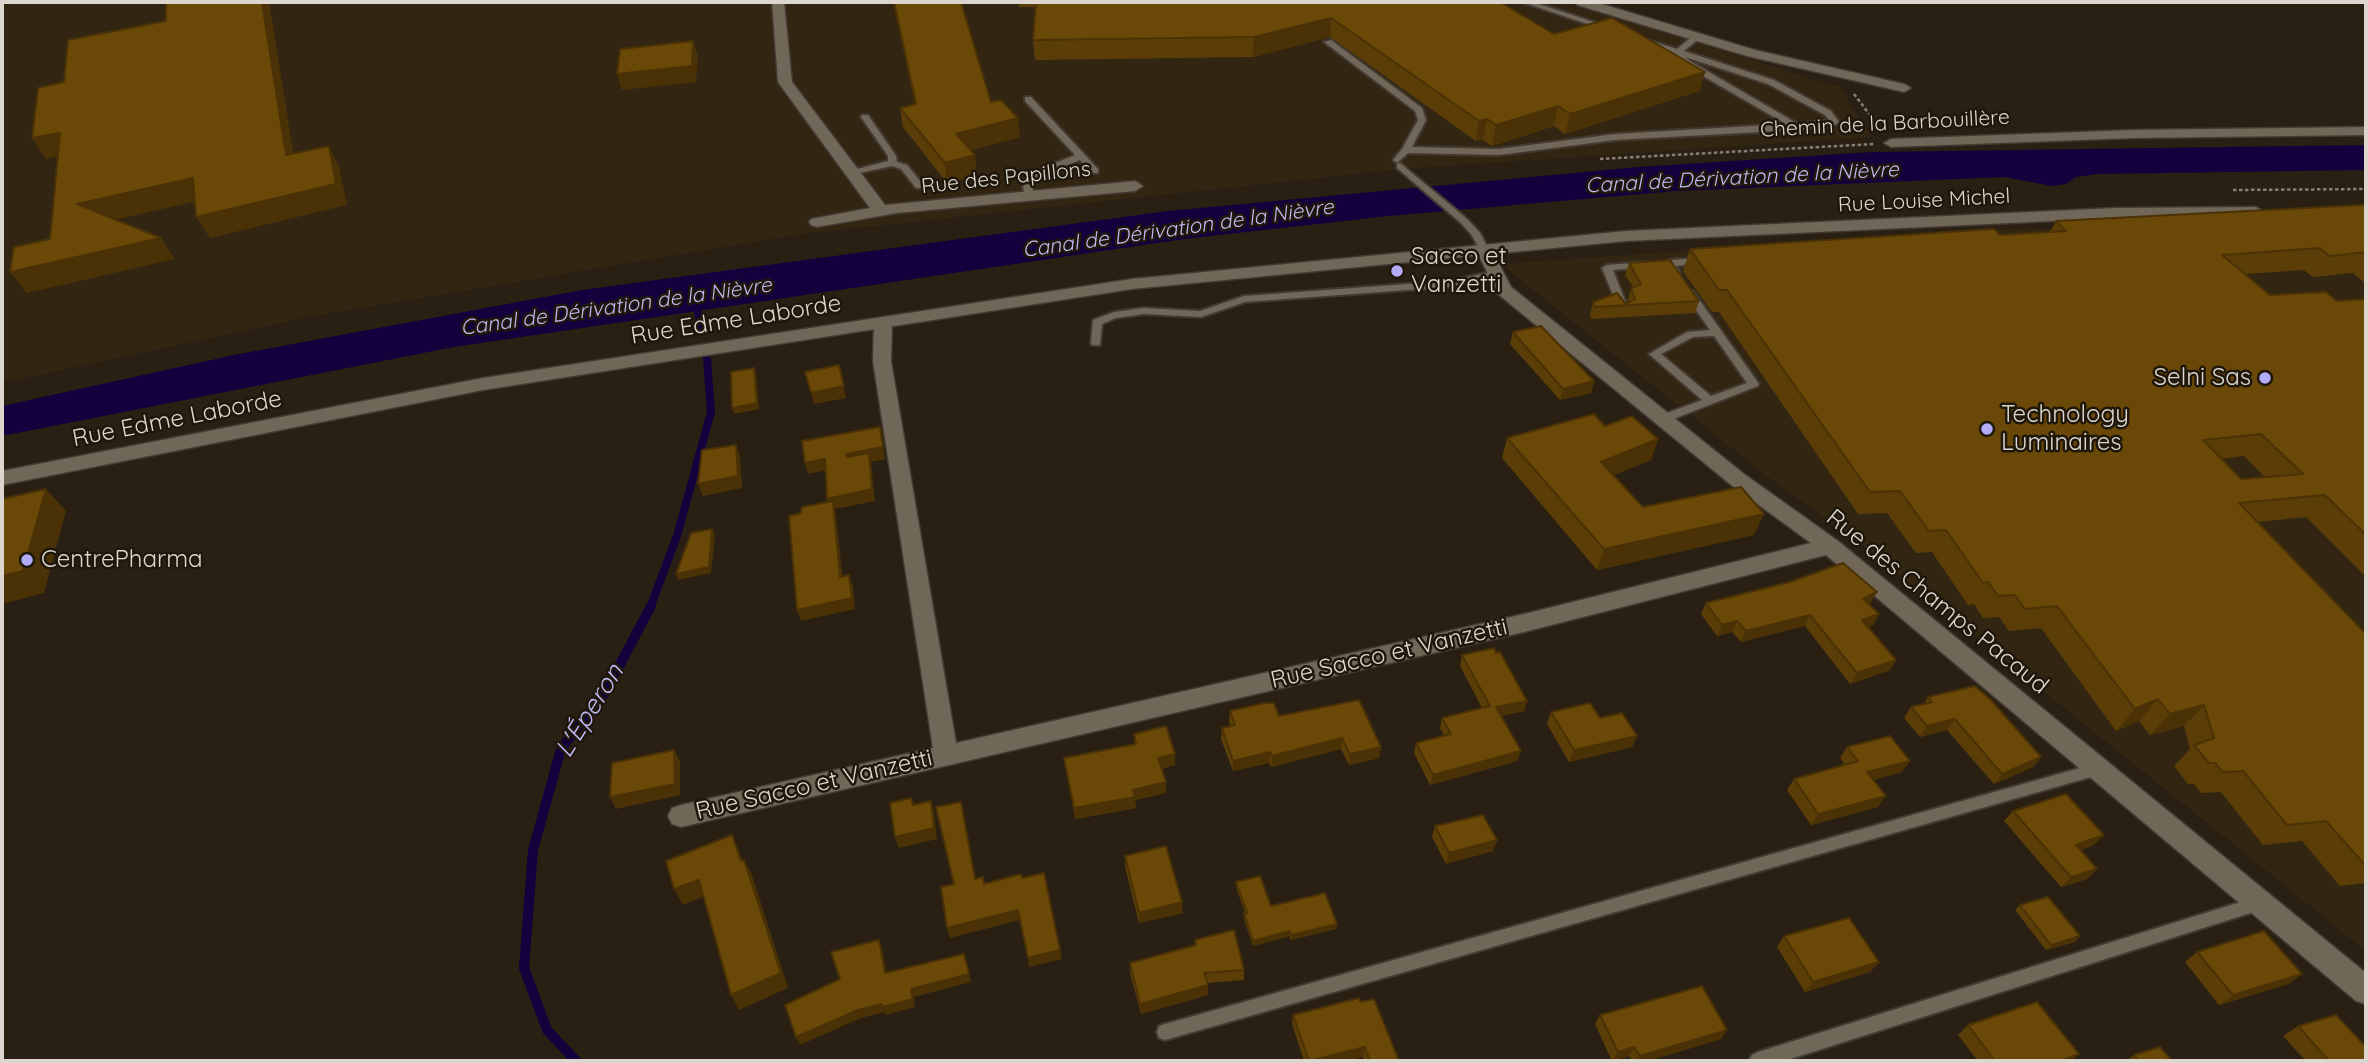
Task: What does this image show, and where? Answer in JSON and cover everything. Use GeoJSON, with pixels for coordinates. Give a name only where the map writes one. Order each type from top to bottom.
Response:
{"type":"FeatureCollection","features":[{"type":"Feature","properties":{"kind":"street"},"geometry":{"type":"LineString","coordinates":[[778,2],[785,82],[880,211]]}},
{"type":"Feature","properties":{"kind":"street"},"geometry":{"type":"LineString","coordinates":[[1583,2],[1698,37],[1847,77],[1904,88]]}},
{"type":"Feature","properties":{"kind":"street","name":"Chemin de la Barbouillère"},"geometry":{"type":"LineString","coordinates":[[1891,143],[2134,134],[2366,131]]}},
{"type":"Feature","properties":{"kind":"street","name":"Rue des Papillons"},"geometry":{"type":"LineString","coordinates":[[817,222],[880,211],[1135,186]]}},
{"type":"Feature","properties":{"kind":"street","name":"Rue Louise Michel"},"geometry":{"type":"LineString","coordinates":[[1484,250],[1639,235],[2116,213],[2269,211]]}},
{"type":"Feature","properties":{"kind":"street","name":"Rue des Champs Pacaud"},"geometry":{"type":"LineString","coordinates":[[1484,250],[1504,290],[1737,479],[1830,546],[2366,991]]}},
{"type":"Feature","properties":{"kind":"street","name":"Rue Edme Laborde"},"geometry":{"type":"LineString","coordinates":[[2,478],[483,384],[883,322],[1132,284],[1484,250]]}},
{"type":"Feature","properties":{"kind":"street","name":"Rue Sacco et Vanzetti"},"geometry":{"type":"LineString","coordinates":[[883,322],[882,361],[946,755]]}},
{"type":"Feature","properties":{"kind":"street","name":"Rue Sacco et Vanzetti"},"geometry":{"type":"LineString","coordinates":[[681,816],[1511,626],[1830,546]]}},
{"type":"Feature","properties":{"kind":"lane"},"geometry":{"type":"LineString","coordinates":[[1526,2],[1621,32]]}},
{"type":"Feature","properties":{"kind":"lane"},"geometry":{"type":"LineString","coordinates":[[1406,150],[1499,152],[1615,137],[1798,127],[1835,122],[1828,113],[1770,82],[1722,64],[1677,53],[1633,36]]}},
{"type":"Feature","properties":{"kind":"lane"},"geometry":{"type":"LineString","coordinates":[[1677,53],[1698,37]]}},
{"type":"Feature","properties":{"kind":"lane"},"geometry":{"type":"LineString","coordinates":[[1328,42],[1419,110],[1422,120],[1399,163],[1412,178],[1464,221],[1475,233],[1484,250]]}},
{"type":"Feature","properties":{"kind":"lane"},"geometry":{"type":"LineString","coordinates":[[1677,53],[1692,66],[1798,127]]}},
{"type":"Feature","properties":{"kind":"lane"},"geometry":{"type":"LineString","coordinates":[[1028,99],[1095,171]]}},
{"type":"Feature","properties":{"kind":"lane"},"geometry":{"type":"LineString","coordinates":[[865,117],[892,156],[893,163]]}},
{"type":"Feature","properties":{"kind":"lane"},"geometry":{"type":"LineString","coordinates":[[1028,197],[1028,187],[1036,174],[1081,156]]}},
{"type":"Feature","properties":{"kind":"lane"},"geometry":{"type":"LineString","coordinates":[[853,173],[893,163],[904,167],[919,186]]}},
{"type":"Feature","properties":{"kind":"lane"},"geometry":{"type":"LineString","coordinates":[[1624,310],[1607,268],[1710,261]]}},
{"type":"Feature","properties":{"kind":"lane"},"geometry":{"type":"LineString","coordinates":[[1663,419],[1754,384],[1669,263]]}},
{"type":"Feature","properties":{"kind":"lane"},"geometry":{"type":"LineString","coordinates":[[1096,343],[1097,322],[1114,315],[1144,311],[1201,314],[1244,299],[1448,284],[1496,274]]}},
{"type":"Feature","properties":{"kind":"lane"},"geometry":{"type":"LineString","coordinates":[[1710,401],[1654,354],[1691,334],[1717,333]]}},
{"type":"Feature","properties":{"kind":"lane"},"geometry":{"type":"LineString","coordinates":[[1165,1032],[2098,769]]}},
{"type":"Feature","properties":{"kind":"lane"},"geometry":{"type":"LineString","coordinates":[[1758,1061],[2260,903]]}},
{"type":"Feature","properties":{"kind":"path"},"geometry":{"type":"LineString","coordinates":[[1847,77],[1852,91],[1891,143]]}},
{"type":"Feature","properties":{"kind":"path","name":"Chemin de la Barbouillère"},"geometry":{"type":"LineString","coordinates":[[1594,159],[1891,143]]}},
{"type":"Feature","properties":{"kind":"shaded area"},"geometry":{"type":"Polygon","coordinates":[[[2,2],[1563,2],[1840,87],[1871,137],[1401,169],[802,234],[313,316],[2,383],[2,2]]]}},
{"type":"Feature","properties":{"kind":"shaded area"},"geometry":{"type":"Polygon","coordinates":[[[2366,223],[2366,951],[1861,544],[1768,477],[1501,264],[1973,230],[2366,223]]]}},
{"type":"Feature","properties":{"kind":"water","name":"Canal de Dérivation de la Nièvre"},"geometry":{"type":"Polygon","coordinates":[[[2366,145],[2366,170],[2098,174],[2076,177],[2066,184],[2052,186],[2005,177],[1676,191],[1389,216],[1184,239],[454,347],[2,436],[2,406],[234,355],[582,290],[1168,211],[1638,167],[1872,152],[2366,145]]]}},
{"type":"Feature","properties":{"kind":"building"},"geometry":{"type":"Polygon","coordinates":[[[166,2],[262,2],[286,155],[329,146],[336,184],[196,217],[193,178],[77,204],[161,238],[10,272],[14,247],[50,239],[60,133],[32,138],[38,88],[64,82],[68,40],[166,21],[166,2]]]}},
{"type":"Feature","properties":{"kind":"building"},"geometry":{"type":"Polygon","coordinates":[[[894,2],[961,2],[991,102],[1001,100],[1018,118],[956,134],[975,155],[945,163],[900,108],[916,104],[894,2]]]}},
{"type":"Feature","properties":{"kind":"building"},"geometry":{"type":"Polygon","coordinates":[[[1036,2],[1500,2],[1554,34],[1612,18],[1705,72],[1570,114],[1558,106],[1496,125],[1487,119],[1479,121],[1331,18],[1254,37],[1033,40],[1036,2]]]}},
{"type":"Feature","properties":{"kind":"building"},"geometry":{"type":"Polygon","coordinates":[[[693,41],[692,66],[617,74],[620,49],[693,41]]]}},
{"type":"Feature","properties":{"kind":"building"},"geometry":{"type":"Polygon","coordinates":[[[2366,205],[2366,252],[2329,256],[2320,248],[2222,255],[2270,295],[2326,292],[2337,301],[2366,299],[2366,535],[2325,495],[2239,503],[2366,634],[2366,866],[2326,821],[2287,825],[2243,771],[2223,772],[2215,763],[2209,763],[2194,745],[2214,738],[2204,705],[2170,714],[2158,699],[2135,709],[2057,606],[2025,609],[2015,595],[1998,596],[1988,582],[1983,583],[1946,530],[1929,531],[1900,491],[1870,492],[1727,290],[1719,290],[1690,249],[1994,229],[2000,235],[2066,231],[2056,221],[2366,205]],[[2261,434],[2203,440],[2241,479],[2303,474],[2261,434]]]}},
{"type":"Feature","properties":{"kind":"building"},"geometry":{"type":"Polygon","coordinates":[[[1670,260],[1699,301],[1594,307],[1593,302],[1617,293],[1626,304],[1635,299],[1631,288],[1641,284],[1629,263],[1670,260]]]}},
{"type":"Feature","properties":{"kind":"building"},"geometry":{"type":"Polygon","coordinates":[[[1541,326],[1594,381],[1563,389],[1513,332],[1541,326]]]}},
{"type":"Feature","properties":{"kind":"building"},"geometry":{"type":"Polygon","coordinates":[[[839,365],[844,386],[811,393],[805,372],[839,365]]]}},
{"type":"Feature","properties":{"kind":"building"},"geometry":{"type":"Polygon","coordinates":[[[754,368],[757,403],[732,408],[731,372],[754,368]]]}},
{"type":"Feature","properties":{"kind":"building"},"geometry":{"type":"Polygon","coordinates":[[[1594,414],[1605,426],[1632,416],[1658,439],[1601,462],[1643,507],[1741,487],[1764,514],[1604,549],[1507,438],[1594,414]]]}},
{"type":"Feature","properties":{"kind":"building"},"geometry":{"type":"Polygon","coordinates":[[[880,427],[883,447],[846,454],[847,457],[869,453],[872,489],[827,499],[825,459],[805,463],[802,441],[880,427]]]}},
{"type":"Feature","properties":{"kind":"building"},"geometry":{"type":"Polygon","coordinates":[[[736,445],[738,476],[698,484],[702,450],[736,445]]]}},
{"type":"Feature","properties":{"kind":"building"},"geometry":{"type":"Polygon","coordinates":[[[46,489],[23,571],[2,576],[2,499],[46,489]]]}},
{"type":"Feature","properties":{"kind":"building"},"geometry":{"type":"Polygon","coordinates":[[[833,501],[840,577],[849,575],[852,598],[797,610],[789,516],[801,513],[802,507],[833,501]]]}},
{"type":"Feature","properties":{"kind":"building"},"geometry":{"type":"Polygon","coordinates":[[[712,529],[709,567],[676,574],[691,533],[712,529]]]}},
{"type":"Feature","properties":{"kind":"building"},"geometry":{"type":"Polygon","coordinates":[[[1843,563],[1877,592],[1863,599],[1879,614],[1862,620],[1896,660],[1857,673],[1810,615],[1746,631],[1737,621],[1722,625],[1706,603],[1790,582],[1843,563]]]}},
{"type":"Feature","properties":{"kind":"building"},"geometry":{"type":"Polygon","coordinates":[[[1494,648],[1496,653],[1500,652],[1527,701],[1496,707],[1521,751],[1433,775],[1416,743],[1451,734],[1442,718],[1490,706],[1462,655],[1494,648]]]}},
{"type":"Feature","properties":{"kind":"building"},"geometry":{"type":"Polygon","coordinates":[[[1975,686],[1991,700],[2041,757],[2002,774],[1955,719],[1927,726],[1911,707],[1932,702],[1928,697],[1975,686]]]}},
{"type":"Feature","properties":{"kind":"building"},"geometry":{"type":"Polygon","coordinates":[[[1359,700],[1381,747],[1350,754],[1342,738],[1272,756],[1270,752],[1233,761],[1222,728],[1235,725],[1230,711],[1274,703],[1279,716],[1359,700]]]}},
{"type":"Feature","properties":{"kind":"building"},"geometry":{"type":"Polygon","coordinates":[[[1590,703],[1600,718],[1622,713],[1637,736],[1574,750],[1551,712],[1590,703]]]}},
{"type":"Feature","properties":{"kind":"building"},"geometry":{"type":"Polygon","coordinates":[[[1166,726],[1175,754],[1158,758],[1166,782],[1133,790],[1135,797],[1074,808],[1064,758],[1136,744],[1134,734],[1166,726]]]}},
{"type":"Feature","properties":{"kind":"building"},"geometry":{"type":"Polygon","coordinates":[[[1890,736],[1910,761],[1867,772],[1886,796],[1818,814],[1794,779],[1858,761],[1847,747],[1890,736]]]}},
{"type":"Feature","properties":{"kind":"building"},"geometry":{"type":"Polygon","coordinates":[[[674,750],[675,784],[610,797],[612,763],[674,750]]]}},
{"type":"Feature","properties":{"kind":"building"},"geometry":{"type":"Polygon","coordinates":[[[2066,794],[2104,835],[2076,845],[2097,869],[2071,877],[2013,811],[2066,794]]]}},
{"type":"Feature","properties":{"kind":"building"},"geometry":{"type":"Polygon","coordinates":[[[911,798],[913,805],[931,801],[934,828],[895,837],[890,803],[911,798]]]}},
{"type":"Feature","properties":{"kind":"building"},"geometry":{"type":"Polygon","coordinates":[[[961,802],[975,879],[983,877],[984,884],[1021,874],[1022,878],[1044,873],[1060,950],[1028,958],[1018,910],[947,928],[941,887],[954,884],[936,807],[961,802]]]}},
{"type":"Feature","properties":{"kind":"building"},"geometry":{"type":"Polygon","coordinates":[[[1483,815],[1497,840],[1449,853],[1435,826],[1483,815]]]}},
{"type":"Feature","properties":{"kind":"building"},"geometry":{"type":"Polygon","coordinates":[[[732,835],[741,861],[744,860],[781,973],[731,995],[699,880],[674,889],[666,861],[732,835]]]}},
{"type":"Feature","properties":{"kind":"building"},"geometry":{"type":"Polygon","coordinates":[[[1166,846],[1182,902],[1139,913],[1125,856],[1166,846]]]}},
{"type":"Feature","properties":{"kind":"building"},"geometry":{"type":"Polygon","coordinates":[[[1260,876],[1271,906],[1325,893],[1337,924],[1291,935],[1290,931],[1253,941],[1236,882],[1260,876]]]}},
{"type":"Feature","properties":{"kind":"building"},"geometry":{"type":"Polygon","coordinates":[[[2048,897],[2080,936],[2051,945],[2020,905],[2048,897]]]}},
{"type":"Feature","properties":{"kind":"building"},"geometry":{"type":"Polygon","coordinates":[[[1849,918],[1879,962],[1813,982],[1784,936],[1849,918]]]}},
{"type":"Feature","properties":{"kind":"building"},"geometry":{"type":"Polygon","coordinates":[[[1234,930],[1244,970],[1204,973],[1208,985],[1140,1004],[1130,963],[1196,945],[1195,940],[1234,930]]]}},
{"type":"Feature","properties":{"kind":"building"},"geometry":{"type":"Polygon","coordinates":[[[2264,931],[2302,974],[2233,995],[2197,952],[2264,931]]]}},
{"type":"Feature","properties":{"kind":"building"},"geometry":{"type":"Polygon","coordinates":[[[879,940],[885,973],[964,954],[969,974],[911,989],[913,999],[858,1010],[796,1037],[785,1005],[840,979],[831,952],[879,940]]]}},
{"type":"Feature","properties":{"kind":"building"},"geometry":{"type":"Polygon","coordinates":[[[1702,986],[1727,1030],[1640,1056],[1634,1047],[1618,1052],[1600,1015],[1702,986]]]}},
{"type":"Feature","properties":{"kind":"building"},"geometry":{"type":"Polygon","coordinates":[[[1359,998],[1361,1002],[1374,999],[1399,1061],[1370,1061],[1365,1047],[1309,1061],[1293,1015],[1359,998]]]}},
{"type":"Feature","properties":{"kind":"building"},"geometry":{"type":"Polygon","coordinates":[[[2037,1002],[2079,1054],[2060,1061],[1995,1061],[1968,1025],[2037,1002]]]}},
{"type":"Feature","properties":{"kind":"building"},"geometry":{"type":"Polygon","coordinates":[[[2336,1015],[2363,1044],[2366,1043],[2366,1061],[2329,1061],[2298,1026],[2336,1015]]]}},
{"type":"Feature","properties":{"kind":"building"},"geometry":{"type":"Polygon","coordinates":[[[2160,1047],[2172,1061],[2139,1061],[2134,1055],[2160,1047]]]}},
{"type":"Feature","properties":{"kind":"waterway","name":"L'Éperon"},"geometry":{"type":"LineString","coordinates":[[692,303],[697,308],[701,327]]}},
{"type":"Feature","properties":{"kind":"waterway","name":"L'Éperon"},"geometry":{"type":"LineString","coordinates":[[650,608],[677,536],[711,412],[707,358]]}},
{"type":"Feature","properties":{"kind":"waterway","name":"L'Éperon"},"geometry":{"type":"LineString","coordinates":[[576,1061],[547,1030],[524,968],[533,850],[561,749],[606,691],[650,608]]}},
{"type":"Feature","properties":{"kind":"place","name":"Sacco et Vanzetti"},"geometry":{"type":"Point","coordinates":[1397,271]}},
{"type":"Feature","properties":{"kind":"place","name":"Selni Sas"},"geometry":{"type":"Point","coordinates":[2265,378]}},
{"type":"Feature","properties":{"kind":"place","name":"Technology Luminaires"},"geometry":{"type":"Point","coordinates":[1987,429]}},
{"type":"Feature","properties":{"kind":"place","name":"CentrePharma"},"geometry":{"type":"Point","coordinates":[27,560]}}]}
